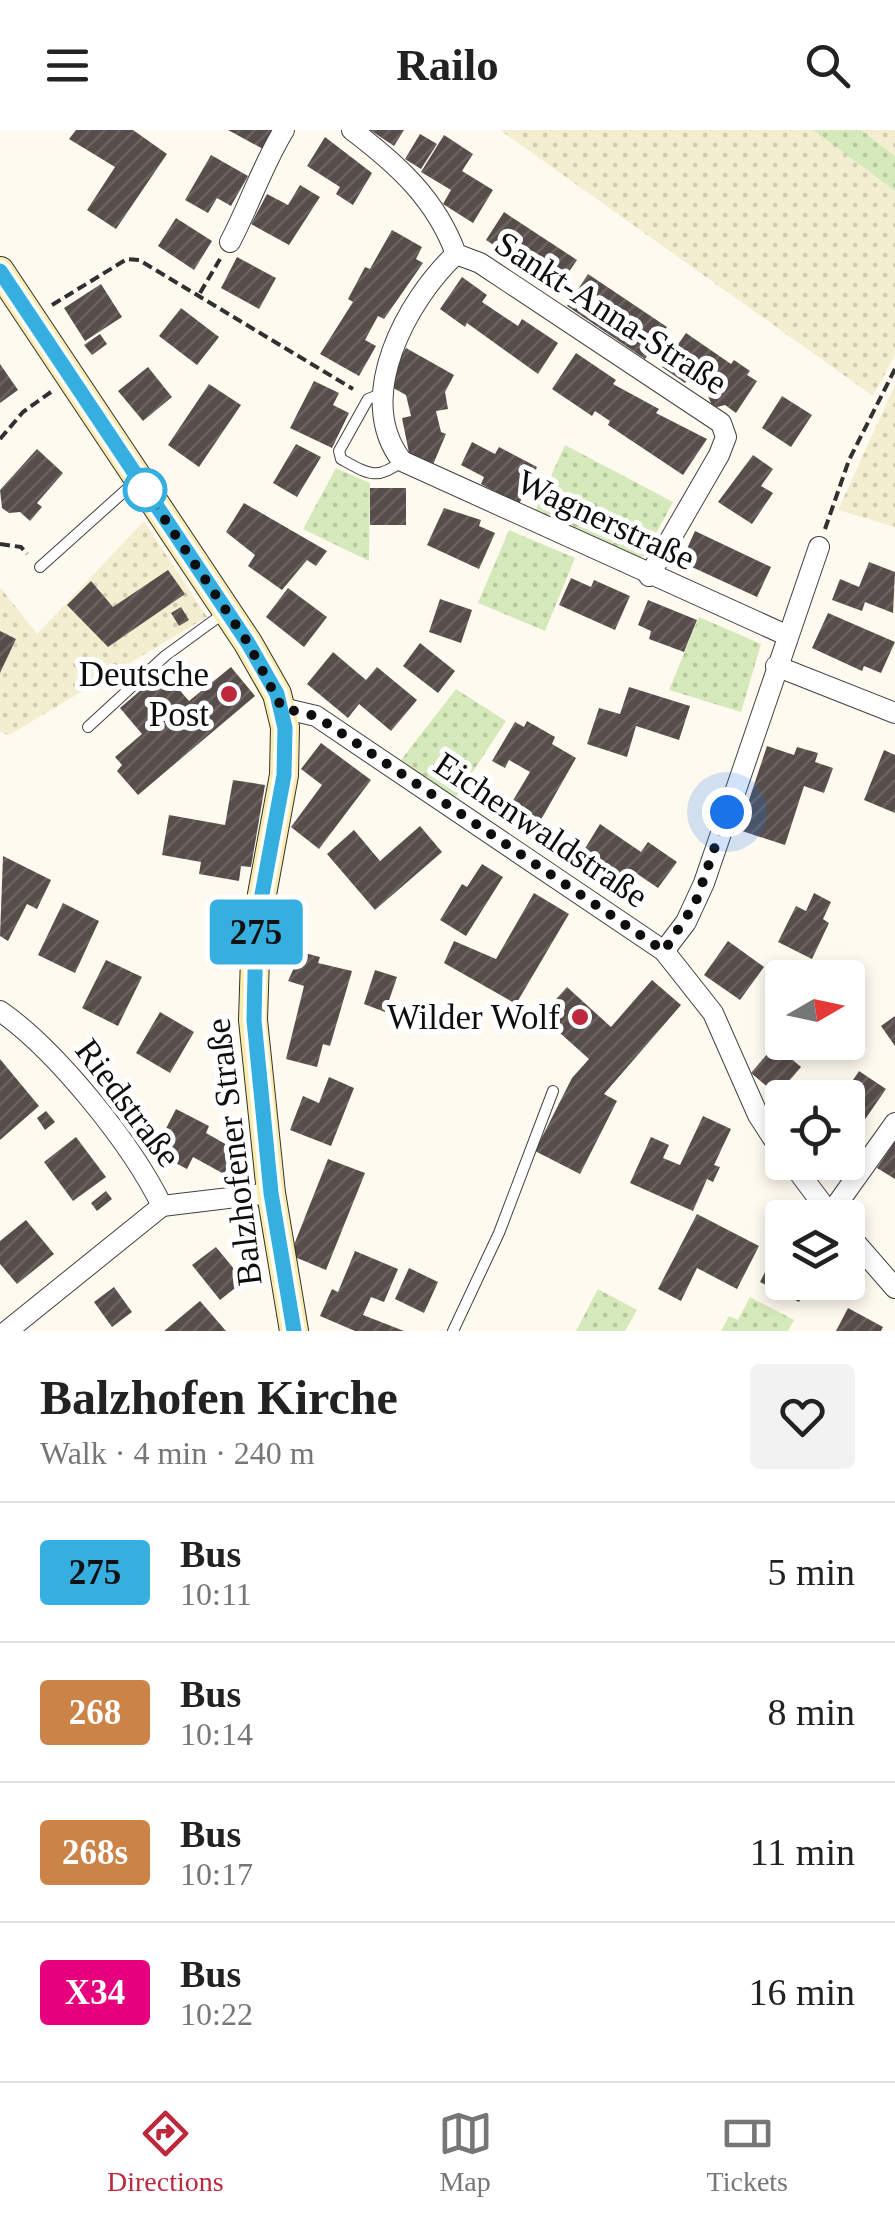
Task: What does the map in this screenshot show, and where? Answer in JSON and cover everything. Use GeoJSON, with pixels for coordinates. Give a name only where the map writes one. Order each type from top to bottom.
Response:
{"type":"FeatureCollection","features":[{"type":"Feature","properties":{"kind":"street"},"geometry":{"type":"LineString","coordinates":[[230,242],[257,190],[261,169],[284,130]]}},
{"type":"Feature","properties":{"kind":"street","name":"Sankt-Anna-Straße"},"geometry":{"type":"LineString","coordinates":[[352,130],[419,188],[448,230],[456,254],[480,263],[721,423],[726,438],[719,455],[649,576]]}},
{"type":"Feature","properties":{"kind":"street"},"geometry":{"type":"LineString","coordinates":[[402,461],[375,396],[382,374],[433,275],[456,254]]}},
{"type":"Feature","properties":{"kind":"street","name":"Balzhofener Straße"},"geometry":{"type":"LineString","coordinates":[[0,271],[269,676],[282,708],[286,760],[253,966],[256,1056],[271,1193],[294,1331]]}},
{"type":"Feature","properties":{"kind":"street","name":"Wagnerstraße"},"geometry":{"type":"LineString","coordinates":[[402,461],[786,635]]}},
{"type":"Feature","properties":{"kind":"street"},"geometry":{"type":"LineString","coordinates":[[664,951],[686,922],[704,883],[819,547]]}},
{"type":"Feature","properties":{"kind":"street"},"geometry":{"type":"LineString","coordinates":[[776,666],[895,713]]}},
{"type":"Feature","properties":{"kind":"street","name":"Eichenwaldstraße"},"geometry":{"type":"LineString","coordinates":[[282,708],[316,716],[664,951],[712,1013],[765,1126]]}},
{"type":"Feature","properties":{"kind":"street","name":"Riedstraße"},"geometry":{"type":"LineString","coordinates":[[0,1011],[52,1055],[143,1172],[162,1206],[271,1193]]}},
{"type":"Feature","properties":{"kind":"street"},"geometry":{"type":"LineString","coordinates":[[842,1200],[895,1123]]}},
{"type":"Feature","properties":{"kind":"street"},"geometry":{"type":"LineString","coordinates":[[804,1180],[819,1200]]}},
{"type":"Feature","properties":{"kind":"street"},"geometry":{"type":"LineString","coordinates":[[6,1331],[162,1206]]}},
{"type":"Feature","properties":{"kind":"street"},"geometry":{"type":"LineString","coordinates":[[865,1254],[895,1288]]}},
{"type":"Feature","properties":{"kind":"lane"},"geometry":{"type":"LineString","coordinates":[[375,396],[339,452],[341,458],[373,476],[384,475],[402,461]]}},
{"type":"Feature","properties":{"kind":"lane"},"geometry":{"type":"LineString","coordinates":[[40,567],[138,479]]}},
{"type":"Feature","properties":{"kind":"lane"},"geometry":{"type":"LineString","coordinates":[[88,728],[165,656],[227,611]]}},
{"type":"Feature","properties":{"kind":"lane"},"geometry":{"type":"LineString","coordinates":[[454,1331],[499,1233],[553,1090]]}},
{"type":"Feature","properties":{"kind":"path"},"geometry":{"type":"LineString","coordinates":[[200,292],[230,242]]}},
{"type":"Feature","properties":{"kind":"path"},"geometry":{"type":"LineString","coordinates":[[30,318],[127,260],[140,260],[375,396]]}},
{"type":"Feature","properties":{"kind":"path"},"geometry":{"type":"LineString","coordinates":[[819,547],[849,460],[895,368]]}},
{"type":"Feature","properties":{"kind":"path"},"geometry":{"type":"LineString","coordinates":[[0,439],[23,412],[71,378]]}},
{"type":"Feature","properties":{"kind":"path"},"geometry":{"type":"LineString","coordinates":[[0,544],[20,547],[40,567]]}},
{"type":"Feature","properties":{"kind":"shaded area"},"geometry":{"type":"Polygon","coordinates":[[[500,130],[813,130],[895,191],[895,355],[873,396],[500,130]]]}},
{"type":"Feature","properties":{"kind":"shaded area"},"geometry":{"type":"Polygon","coordinates":[[[861,130],[895,130],[895,156],[861,130]]]}},
{"type":"Feature","properties":{"kind":"shaded area"},"geometry":{"type":"Polygon","coordinates":[[[895,385],[895,527],[838,510],[895,385]]]}},
{"type":"Feature","properties":{"kind":"shaded area"},"geometry":{"type":"Polygon","coordinates":[[[144,521],[207,617],[9,735],[0,732],[0,587],[37,634],[144,521]]]}},
{"type":"Feature","properties":{"kind":"green space"},"geometry":{"type":"Polygon","coordinates":[[[813,130],[861,130],[895,156],[895,191],[813,130]]]}},
{"type":"Feature","properties":{"kind":"green space"},"geometry":{"type":"Polygon","coordinates":[[[565,445],[673,502],[644,556],[628,560],[533,516],[565,445]]]}},
{"type":"Feature","properties":{"kind":"green space"},"geometry":{"type":"Polygon","coordinates":[[[336,468],[370,483],[369,561],[303,529],[336,468]]]}},
{"type":"Feature","properties":{"kind":"green space"},"geometry":{"type":"Polygon","coordinates":[[[509,530],[575,558],[545,631],[478,603],[509,530]]]}},
{"type":"Feature","properties":{"kind":"green space"},"geometry":{"type":"Polygon","coordinates":[[[699,617],[761,644],[741,712],[669,690],[699,617]]]}},
{"type":"Feature","properties":{"kind":"green space"},"geometry":{"type":"Polygon","coordinates":[[[456,689],[506,721],[455,799],[401,760],[456,689]]]}},
{"type":"Feature","properties":{"kind":"green space"},"geometry":{"type":"Polygon","coordinates":[[[598,1289],[637,1310],[625,1331],[576,1331],[598,1289]]]}},
{"type":"Feature","properties":{"kind":"green space"},"geometry":{"type":"Polygon","coordinates":[[[750,1297],[794,1320],[788,1331],[721,1331],[729,1316],[738,1320],[750,1297]]]}},
{"type":"Feature","properties":{"kind":"building"},"geometry":{"type":"Polygon","coordinates":[[[76,130],[133,130],[167,154],[116,229],[87,210],[115,167],[69,139],[76,130]]]}},
{"type":"Feature","properties":{"kind":"building"},"geometry":{"type":"Polygon","coordinates":[[[228,130],[273,130],[263,149],[228,130]]]}},
{"type":"Feature","properties":{"kind":"building"},"geometry":{"type":"Polygon","coordinates":[[[370,130],[404,130],[394,146],[370,130]]]}},
{"type":"Feature","properties":{"kind":"building"},"geometry":{"type":"Polygon","coordinates":[[[420,134],[437,144],[421,169],[405,159],[420,134]]]}},
{"type":"Feature","properties":{"kind":"building"},"geometry":{"type":"Polygon","coordinates":[[[444,135],[473,154],[462,171],[493,190],[473,223],[443,204],[451,190],[421,172],[444,135]]]}},
{"type":"Feature","properties":{"kind":"building"},"geometry":{"type":"Polygon","coordinates":[[[325,137],[372,173],[353,205],[336,194],[340,187],[307,166],[325,137]]]}},
{"type":"Feature","properties":{"kind":"building"},"geometry":{"type":"Polygon","coordinates":[[[211,155],[248,176],[231,206],[217,198],[208,213],[185,200],[211,155]]]}},
{"type":"Feature","properties":{"kind":"building"},"geometry":{"type":"Polygon","coordinates":[[[300,185],[320,197],[289,245],[251,224],[267,194],[288,205],[300,185]]]}},
{"type":"Feature","properties":{"kind":"building"},"geometry":{"type":"Polygon","coordinates":[[[504,212],[577,260],[558,288],[486,240],[504,212]]]}},
{"type":"Feature","properties":{"kind":"building"},"geometry":{"type":"Polygon","coordinates":[[[176,218],[212,241],[194,270],[158,246],[176,218]]]}},
{"type":"Feature","properties":{"kind":"building"},"geometry":{"type":"Polygon","coordinates":[[[392,230],[422,247],[416,259],[423,263],[384,319],[378,316],[365,340],[376,346],[359,376],[320,354],[353,302],[348,299],[365,267],[370,269],[392,230]]]}},
{"type":"Feature","properties":{"kind":"building"},"geometry":{"type":"Polygon","coordinates":[[[237,257],[276,278],[259,309],[221,288],[237,257]]]}},
{"type":"Feature","properties":{"kind":"building"},"geometry":{"type":"Polygon","coordinates":[[[588,274],[667,327],[645,359],[567,306],[588,274]]]}},
{"type":"Feature","properties":{"kind":"building"},"geometry":{"type":"Polygon","coordinates":[[[462,277],[487,295],[482,302],[518,326],[522,319],[558,343],[538,374],[467,323],[465,327],[440,309],[462,277]]]}},
{"type":"Feature","properties":{"kind":"building"},"geometry":{"type":"Polygon","coordinates":[[[101,284],[122,317],[85,341],[64,308],[101,284]]]}},
{"type":"Feature","properties":{"kind":"building"},"geometry":{"type":"Polygon","coordinates":[[[181,308],[219,337],[197,365],[159,336],[181,308]]]}},
{"type":"Feature","properties":{"kind":"building"},"geometry":{"type":"Polygon","coordinates":[[[686,333],[731,364],[734,360],[757,381],[736,413],[725,405],[713,408],[704,386],[690,377],[685,383],[662,367],[686,333]]]}},
{"type":"Feature","properties":{"kind":"building"},"geometry":{"type":"Polygon","coordinates":[[[100,334],[107,344],[92,355],[84,345],[100,334]]]}},
{"type":"Feature","properties":{"kind":"building"},"geometry":{"type":"Polygon","coordinates":[[[406,348],[454,375],[445,392],[448,409],[436,411],[441,432],[446,434],[432,467],[410,458],[402,418],[411,416],[406,395],[386,384],[406,348]]]}},
{"type":"Feature","properties":{"kind":"building"},"geometry":{"type":"Polygon","coordinates":[[[576,353],[616,380],[613,384],[659,409],[656,413],[707,439],[683,475],[608,425],[610,421],[595,411],[592,416],[552,389],[576,353]]]}},
{"type":"Feature","properties":{"kind":"building"},"geometry":{"type":"Polygon","coordinates":[[[0,364],[18,390],[0,403],[0,364]]]}},
{"type":"Feature","properties":{"kind":"building"},"geometry":{"type":"Polygon","coordinates":[[[148,367],[172,397],[143,421],[118,391],[148,367]]]}},
{"type":"Feature","properties":{"kind":"building"},"geometry":{"type":"Polygon","coordinates":[[[314,381],[339,393],[333,405],[349,413],[332,448],[290,428],[314,381]]]}},
{"type":"Feature","properties":{"kind":"building"},"geometry":{"type":"Polygon","coordinates":[[[209,384],[241,405],[199,467],[168,445],[209,384]]]}},
{"type":"Feature","properties":{"kind":"building"},"geometry":{"type":"Polygon","coordinates":[[[782,396],[812,415],[791,447],[762,428],[782,396]]]}},
{"type":"Feature","properties":{"kind":"building"},"geometry":{"type":"Polygon","coordinates":[[[472,442],[495,454],[499,447],[537,467],[519,504],[481,484],[484,477],[461,465],[472,442]]]}},
{"type":"Feature","properties":{"kind":"building"},"geometry":{"type":"Polygon","coordinates":[[[296,444],[321,457],[297,497],[273,483],[296,444]]]}},
{"type":"Feature","properties":{"kind":"building"},"geometry":{"type":"Polygon","coordinates":[[[37,449],[63,473],[37,503],[42,507],[30,521],[20,512],[9,513],[2,508],[0,490],[37,449]]]}},
{"type":"Feature","properties":{"kind":"building"},"geometry":{"type":"Polygon","coordinates":[[[753,455],[773,469],[761,486],[773,493],[752,524],[718,502],[753,455]]]}},
{"type":"Feature","properties":{"kind":"building"},"geometry":{"type":"Polygon","coordinates":[[[370,488],[406,488],[406,525],[370,525],[370,488]]]}},
{"type":"Feature","properties":{"kind":"building"},"geometry":{"type":"Polygon","coordinates":[[[244,503],[327,551],[316,566],[307,560],[282,590],[248,566],[255,555],[226,532],[244,503]]]}},
{"type":"Feature","properties":{"kind":"building"},"geometry":{"type":"Polygon","coordinates":[[[444,508],[481,520],[479,526],[495,533],[479,569],[427,545],[444,508]]]}},
{"type":"Feature","properties":{"kind":"building"},"geometry":{"type":"Polygon","coordinates":[[[695,531],[771,567],[757,597],[681,562],[695,531]]]}},
{"type":"Feature","properties":{"kind":"building"},"geometry":{"type":"Polygon","coordinates":[[[869,562],[895,572],[893,613],[865,602],[862,611],[832,600],[840,579],[859,587],[869,562]]]}},
{"type":"Feature","properties":{"kind":"building"},"geometry":{"type":"Polygon","coordinates":[[[168,570],[185,594],[108,647],[67,605],[91,581],[113,607],[168,570]]]}},
{"type":"Feature","properties":{"kind":"building"},"geometry":{"type":"Polygon","coordinates":[[[571,578],[591,587],[594,580],[630,596],[615,630],[559,605],[571,578]]]}},
{"type":"Feature","properties":{"kind":"building"},"geometry":{"type":"Polygon","coordinates":[[[288,588],[327,617],[304,647],[266,617],[288,588]]]}},
{"type":"Feature","properties":{"kind":"building"},"geometry":{"type":"Polygon","coordinates":[[[440,599],[472,610],[461,643],[429,632],[440,599]]]}},
{"type":"Feature","properties":{"kind":"building"},"geometry":{"type":"Polygon","coordinates":[[[648,600],[697,620],[684,652],[649,639],[651,631],[638,625],[648,600]]]}},
{"type":"Feature","properties":{"kind":"building"},"geometry":{"type":"Polygon","coordinates":[[[181,607],[189,620],[179,626],[171,613],[181,607]]]}},
{"type":"Feature","properties":{"kind":"building"},"geometry":{"type":"Polygon","coordinates":[[[828,613],[895,642],[881,673],[864,666],[862,671],[812,648],[828,613]]]}},
{"type":"Feature","properties":{"kind":"building"},"geometry":{"type":"Polygon","coordinates":[[[0,631],[16,639],[0,673],[0,631]]]}},
{"type":"Feature","properties":{"kind":"building"},"geometry":{"type":"Polygon","coordinates":[[[420,643],[455,671],[438,693],[403,666],[420,643]]]}},
{"type":"Feature","properties":{"kind":"building"},"geometry":{"type":"Polygon","coordinates":[[[333,652],[366,680],[377,667],[417,700],[391,731],[359,704],[348,718],[307,684],[333,652]]]}},
{"type":"Feature","properties":{"kind":"building"},"geometry":{"type":"Polygon","coordinates":[[[231,667],[255,696],[138,795],[117,771],[122,765],[115,757],[142,734],[120,708],[163,671],[189,701],[231,667]]]}},
{"type":"Feature","properties":{"kind":"building"},"geometry":{"type":"Polygon","coordinates":[[[629,687],[690,706],[679,740],[636,726],[627,757],[587,744],[599,708],[620,714],[629,687]]]}},
{"type":"Feature","properties":{"kind":"building"},"geometry":{"type":"Polygon","coordinates":[[[527,721],[555,737],[552,744],[576,758],[530,839],[500,822],[530,772],[509,760],[505,768],[492,761],[515,722],[524,727],[527,721]]]}},
{"type":"Feature","properties":{"kind":"building"},"geometry":{"type":"Polygon","coordinates":[[[321,743],[371,780],[319,849],[291,827],[322,785],[301,769],[321,743]]]}},
{"type":"Feature","properties":{"kind":"building"},"geometry":{"type":"Polygon","coordinates":[[[767,746],[794,755],[797,747],[818,753],[815,762],[833,768],[824,793],[804,786],[785,845],[739,830],[767,746]]]}},
{"type":"Feature","properties":{"kind":"building"},"geometry":{"type":"Polygon","coordinates":[[[884,750],[895,755],[895,813],[864,800],[884,750]]]}},
{"type":"Feature","properties":{"kind":"building"},"geometry":{"type":"Polygon","coordinates":[[[233,780],[265,785],[251,867],[241,866],[239,881],[199,874],[201,862],[162,855],[169,815],[225,825],[233,780]]]}},
{"type":"Feature","properties":{"kind":"building"},"geometry":{"type":"Polygon","coordinates":[[[600,824],[641,852],[648,842],[677,862],[658,888],[630,869],[621,882],[581,855],[600,824]]]}},
{"type":"Feature","properties":{"kind":"building"},"geometry":{"type":"Polygon","coordinates":[[[420,826],[442,852],[375,910],[327,854],[354,830],[380,861],[420,826]]]}},
{"type":"Feature","properties":{"kind":"building"},"geometry":{"type":"Polygon","coordinates":[[[3,856],[51,880],[37,909],[27,904],[8,941],[0,936],[3,856]]]}},
{"type":"Feature","properties":{"kind":"building"},"geometry":{"type":"Polygon","coordinates":[[[482,864],[503,877],[466,936],[440,920],[462,884],[467,887],[482,864]]]}},
{"type":"Feature","properties":{"kind":"building"},"geometry":{"type":"Polygon","coordinates":[[[534,893],[569,914],[516,1004],[444,963],[454,941],[496,959],[534,893]]]}},
{"type":"Feature","properties":{"kind":"building"},"geometry":{"type":"Polygon","coordinates":[[[814,893],[831,902],[823,919],[829,923],[812,959],[778,942],[796,906],[806,911],[814,893]]]}},
{"type":"Feature","properties":{"kind":"building"},"geometry":{"type":"Polygon","coordinates":[[[63,903],[99,921],[75,973],[38,955],[63,903]]]}},
{"type":"Feature","properties":{"kind":"building"},"geometry":{"type":"Polygon","coordinates":[[[728,941],[764,967],[740,1000],[704,975],[728,941]]]}},
{"type":"Feature","properties":{"kind":"building"},"geometry":{"type":"Polygon","coordinates":[[[301,952],[320,957],[318,963],[352,971],[330,1046],[323,1044],[317,1067],[286,1059],[304,986],[288,981],[301,952]]]}},
{"type":"Feature","properties":{"kind":"building"},"geometry":{"type":"Polygon","coordinates":[[[106,960],[142,977],[118,1026],[82,1008],[106,960]]]}},
{"type":"Feature","properties":{"kind":"building"},"geometry":{"type":"Polygon","coordinates":[[[375,970],[397,977],[385,1012],[364,1004],[375,970]]]}},
{"type":"Feature","properties":{"kind":"building"},"geometry":{"type":"Polygon","coordinates":[[[652,980],[681,1005],[604,1094],[617,1101],[580,1174],[535,1151],[572,1078],[589,1059],[541,1016],[567,987],[611,1027],[652,980]]]}},
{"type":"Feature","properties":{"kind":"building"},"geometry":{"type":"Polygon","coordinates":[[[160,1012],[194,1032],[170,1073],[136,1053],[160,1012]]]}},
{"type":"Feature","properties":{"kind":"building"},"geometry":{"type":"Polygon","coordinates":[[[895,1016],[895,1046],[881,1026],[895,1016]]]}},
{"type":"Feature","properties":{"kind":"building"},"geometry":{"type":"Polygon","coordinates":[[[230,1024],[232,1044],[214,1046],[212,1026],[230,1024]]]}},
{"type":"Feature","properties":{"kind":"building"},"geometry":{"type":"Polygon","coordinates":[[[765,1057],[765,1060],[793,1060],[801,1067],[790,1080],[765,1080],[765,1085],[751,1073],[765,1057]]]}},
{"type":"Feature","properties":{"kind":"building"},"geometry":{"type":"Polygon","coordinates":[[[0,1059],[39,1106],[0,1140],[0,1059]]]}},
{"type":"Feature","properties":{"kind":"building"},"geometry":{"type":"Polygon","coordinates":[[[859,1071],[886,1089],[865,1119],[865,1080],[853,1080],[859,1071]]]}},
{"type":"Feature","properties":{"kind":"building"},"geometry":{"type":"Polygon","coordinates":[[[329,1077],[354,1088],[331,1146],[290,1130],[303,1096],[319,1103],[329,1077]]]}},
{"type":"Feature","properties":{"kind":"building"},"geometry":{"type":"Polygon","coordinates":[[[176,1109],[209,1126],[206,1133],[236,1150],[224,1174],[193,1157],[187,1169],[154,1152],[176,1109]]]}},
{"type":"Feature","properties":{"kind":"building"},"geometry":{"type":"Polygon","coordinates":[[[46,1111],[55,1122],[45,1130],[37,1118],[46,1111]]]}},
{"type":"Feature","properties":{"kind":"building"},"geometry":{"type":"Polygon","coordinates":[[[703,1116],[731,1129],[714,1165],[720,1167],[713,1182],[707,1179],[693,1211],[630,1183],[651,1137],[669,1145],[663,1158],[680,1165],[703,1116]]]}},
{"type":"Feature","properties":{"kind":"building"},"geometry":{"type":"Polygon","coordinates":[[[76,1137],[106,1177],[73,1201],[44,1162],[76,1137]]]}},
{"type":"Feature","properties":{"kind":"building"},"geometry":{"type":"Polygon","coordinates":[[[895,1141],[895,1179],[877,1168],[895,1141]]]}},
{"type":"Feature","properties":{"kind":"building"},"geometry":{"type":"Polygon","coordinates":[[[328,1159],[365,1173],[326,1270],[290,1255],[328,1159]]]}},
{"type":"Feature","properties":{"kind":"building"},"geometry":{"type":"Polygon","coordinates":[[[106,1191],[112,1199],[97,1211],[91,1203],[106,1191]]]}},
{"type":"Feature","properties":{"kind":"building"},"geometry":{"type":"Polygon","coordinates":[[[697,1214],[759,1246],[737,1289],[697,1268],[681,1301],[658,1289],[697,1214]]]}},
{"type":"Feature","properties":{"kind":"building"},"geometry":{"type":"Polygon","coordinates":[[[26,1220],[54,1254],[17,1284],[0,1264],[0,1241],[26,1220]]]}},
{"type":"Feature","properties":{"kind":"building"},"geometry":{"type":"Polygon","coordinates":[[[216,1247],[244,1281],[220,1300],[192,1265],[216,1247]]]}},
{"type":"Feature","properties":{"kind":"building"},"geometry":{"type":"Polygon","coordinates":[[[355,1251],[398,1269],[384,1302],[371,1297],[363,1315],[404,1331],[355,1331],[320,1316],[332,1289],[338,1292],[355,1251]]]}},
{"type":"Feature","properties":{"kind":"building"},"geometry":{"type":"Polygon","coordinates":[[[409,1268],[438,1282],[424,1313],[395,1299],[409,1268]]]}},
{"type":"Feature","properties":{"kind":"building"},"geometry":{"type":"Polygon","coordinates":[[[114,1287],[132,1312],[112,1327],[94,1302],[114,1287]]]}},
{"type":"Feature","properties":{"kind":"building"},"geometry":{"type":"Polygon","coordinates":[[[200,1301],[226,1331],[164,1331],[200,1301]]]}},
{"type":"Feature","properties":{"kind":"building"},"geometry":{"type":"Polygon","coordinates":[[[848,1308],[883,1327],[881,1331],[836,1331],[848,1308]]]}},
{"type":"Feature","properties":{"kind":"bus line","name":"275"},"geometry":{"type":"LineString","coordinates":[[0,271],[248,643],[269,676],[282,708],[286,760],[256,927],[254,1020],[271,1193],[294,1331]]}},
{"type":"Feature","properties":{"kind":"place","name":"Deutsche Post"},"geometry":{"type":"Point","coordinates":[229,694]}},
{"type":"Feature","properties":{"kind":"place","name":"Wilder Wolf"},"geometry":{"type":"Point","coordinates":[580,1017]}},
{"type":"Feature","properties":{"kind":"route"},"geometry":{"type":"LineString","coordinates":[[145,490],[269,676],[282,708],[316,716],[664,951],[695,904],[727,812]]}}]}
